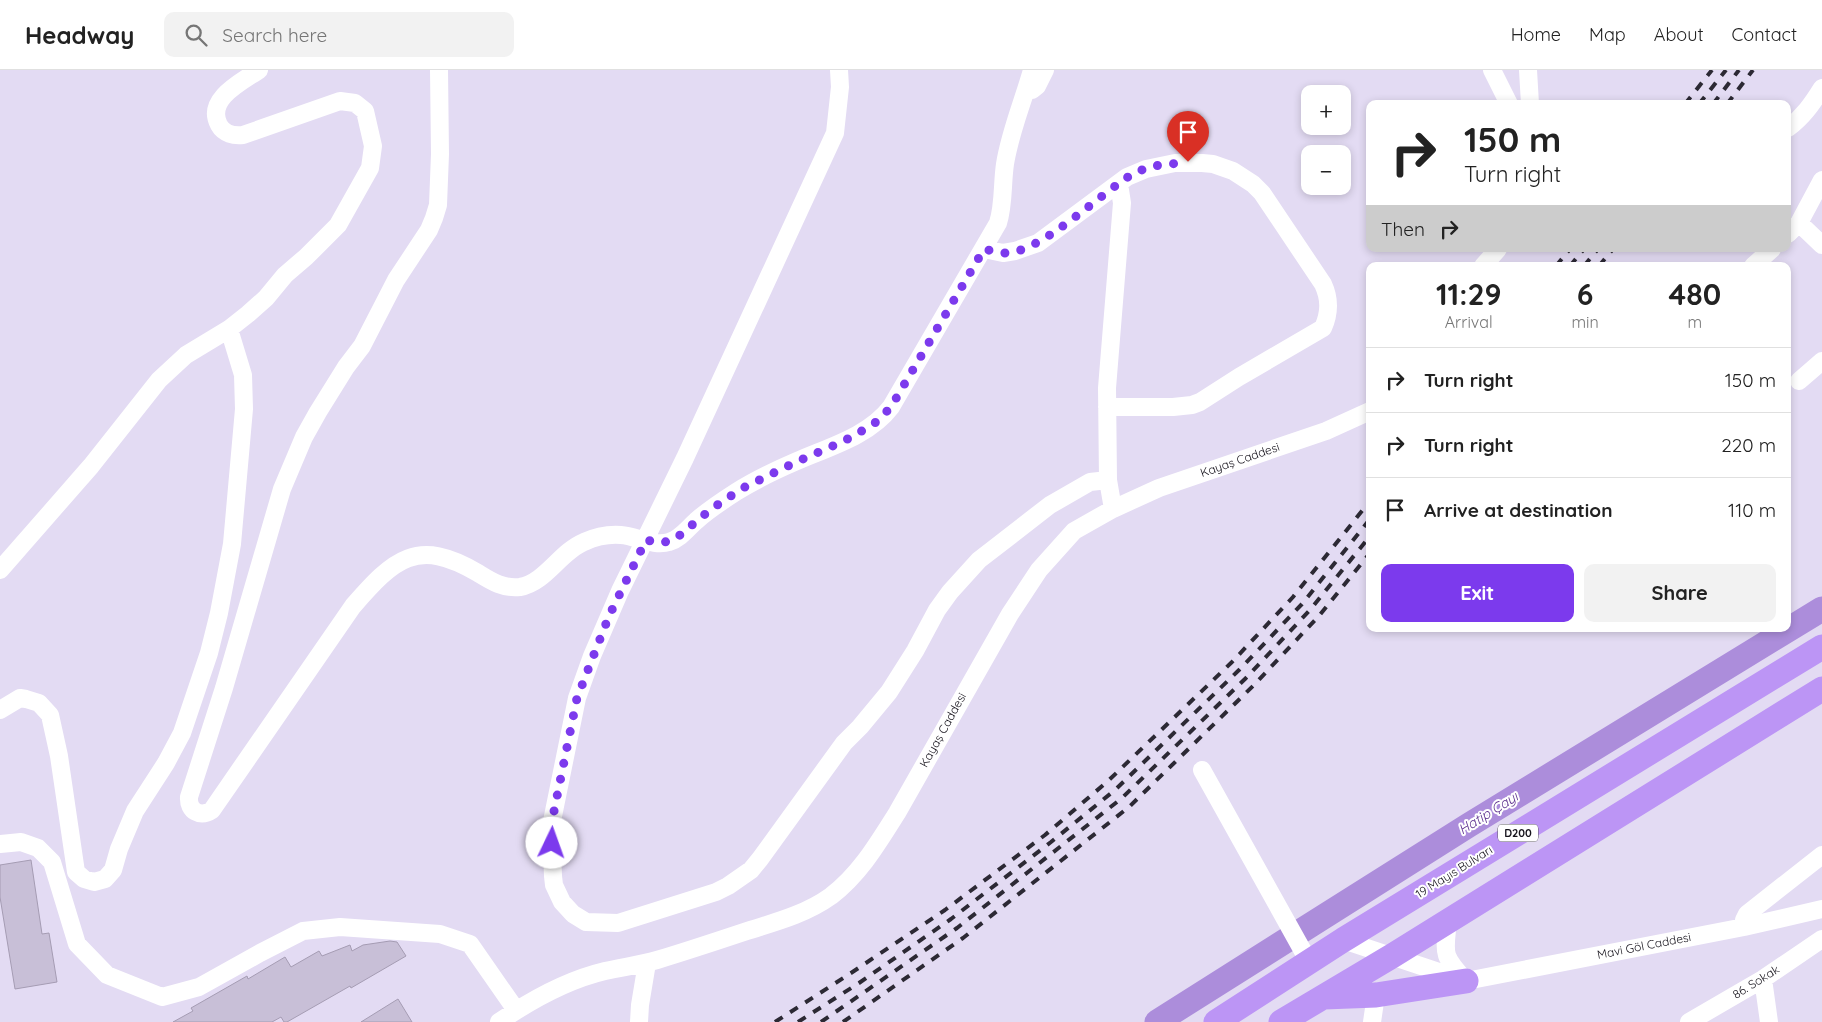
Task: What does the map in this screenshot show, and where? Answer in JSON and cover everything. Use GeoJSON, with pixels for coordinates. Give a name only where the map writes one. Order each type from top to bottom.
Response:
{"type":"FeatureCollection","features":[{"type":"Feature","properties":{"kind":"highway","name":"19 Mayıs Bulvarı"},"geometry":{"type":"LineString","coordinates":[[1216,1022],[1304,954],[1343,940],[1822,647]]}},
{"type":"Feature","properties":{"kind":"highway"},"geometry":{"type":"LineString","coordinates":[[1281,1022],[1392,956],[1822,689]]}},
{"type":"Feature","properties":{"kind":"highway"},"geometry":{"type":"LineString","coordinates":[[1321,997],[1376,995],[1466,981]]}},
{"type":"Feature","properties":{"kind":"street"},"geometry":{"type":"LineString","coordinates":[[0,570],[91,466],[159,380],[186,355],[229,329],[257,307],[285,275],[338,225],[370,168],[373,157],[372,135],[365,111],[361,106],[350,101],[340,101],[243,135],[232,135],[222,129],[216,118],[218,105],[235,86],[259,70]]}},
{"type":"Feature","properties":{"kind":"street"},"geometry":{"type":"LineString","coordinates":[[439,70],[440,154],[438,198],[434,218],[429,230],[396,280],[362,346],[346,367],[318,412],[282,489],[224,688],[189,797],[189,805],[195,812],[204,814],[212,810],[348,612],[374,583],[398,562],[415,556],[438,557],[461,563],[497,584],[514,588],[530,584],[537,580],[567,551],[586,540],[609,535],[622,535],[660,543],[674,540],[710,510],[741,489],[844,441],[876,422],[891,407],[984,249],[1000,216],[1005,165],[1010,140],[1032,70]]}},
{"type":"Feature","properties":{"kind":"street"},"geometry":{"type":"LineString","coordinates":[[839,70],[840,87],[835,133],[685,458],[609,616],[577,698],[551,826],[554,885],[567,909],[586,922],[618,923],[716,892],[746,874],[760,859],[844,743],[889,692],[911,658],[937,610],[964,575],[996,545],[1050,505],[1090,482],[1108,480]]}},
{"type":"Feature","properties":{"kind":"street"},"geometry":{"type":"LineString","coordinates":[[1026,88],[1032,90],[1036,88],[1045,70]]}},
{"type":"Feature","properties":{"kind":"street"},"geometry":{"type":"LineString","coordinates":[[1492,70],[1507,100]]}},
{"type":"Feature","properties":{"kind":"street"},"geometry":{"type":"LineString","coordinates":[[1528,70],[1530,100]]}},
{"type":"Feature","properties":{"kind":"street"},"geometry":{"type":"LineString","coordinates":[[1791,126],[1809,109],[1822,88]]}},
{"type":"Feature","properties":{"kind":"street"},"geometry":{"type":"LineString","coordinates":[[984,249],[1003,253],[1015,252],[1038,243],[1136,172],[1175,163],[1213,164],[1223,167],[1243,176],[1262,193],[1324,284],[1329,309],[1323,328],[1192,405],[1173,407],[1107,407]]}},
{"type":"Feature","properties":{"kind":"street"},"geometry":{"type":"LineString","coordinates":[[1822,180],[1793,229],[1822,245]]}},
{"type":"Feature","properties":{"kind":"street"},"geometry":{"type":"LineString","coordinates":[[1114,509],[1108,480],[1107,388],[1122,203],[1119,184]]}},
{"type":"Feature","properties":{"kind":"street"},"geometry":{"type":"LineString","coordinates":[[1487,262],[1495,252]]}},
{"type":"Feature","properties":{"kind":"street"},"geometry":{"type":"LineString","coordinates":[[1758,262],[1769,252]]}},
{"type":"Feature","properties":{"kind":"street"},"geometry":{"type":"LineString","coordinates":[[0,710],[20,698],[39,703],[50,715],[59,756],[76,872],[89,881],[105,879],[113,870],[135,811],[166,763],[182,733],[209,653],[219,613],[232,544],[244,409],[243,374],[229,329]]}},
{"type":"Feature","properties":{"kind":"street"},"geometry":{"type":"LineString","coordinates":[[1799,381],[1822,361]]}},
{"type":"Feature","properties":{"kind":"street","name":"Kayaş Caddesi"},"geometry":{"type":"LineString","coordinates":[[499,1022],[516,1010],[569,982],[604,971],[647,963],[776,922],[813,907],[844,885],[865,862],[898,813],[1005,622],[1039,570],[1074,531],[1114,509],[1159,488],[1326,431],[1366,413]]}},
{"type":"Feature","properties":{"kind":"street"},"geometry":{"type":"LineString","coordinates":[[1202,770],[1304,954]]}},
{"type":"Feature","properties":{"kind":"street"},"geometry":{"type":"LineString","coordinates":[[0,844],[21,842],[38,848],[52,862],[77,944],[107,975],[162,997],[199,988],[303,931],[340,926],[440,934],[470,944],[516,1010]]}},
{"type":"Feature","properties":{"kind":"street"},"geometry":{"type":"LineString","coordinates":[[1744,927],[1746,914],[1822,855]]}},
{"type":"Feature","properties":{"kind":"street","name":"Mavi Göl Caddesi"},"geometry":{"type":"LineString","coordinates":[[1466,981],[1822,910]]}},
{"type":"Feature","properties":{"kind":"street"},"geometry":{"type":"LineString","coordinates":[[1448,920],[1445,951],[1449,962],[1466,981]]}},
{"type":"Feature","properties":{"kind":"street","name":"86. Sokak"},"geometry":{"type":"LineString","coordinates":[[1689,1022],[1763,979],[1822,939]]}},
{"type":"Feature","properties":{"kind":"street"},"geometry":{"type":"LineString","coordinates":[[1343,940],[1466,981]]}},
{"type":"Feature","properties":{"kind":"street"},"geometry":{"type":"LineString","coordinates":[[639,1013],[647,963]]}},
{"type":"Feature","properties":{"kind":"street"},"geometry":{"type":"LineString","coordinates":[[1763,979],[1770,1022]]}},
{"type":"Feature","properties":{"kind":"street"},"geometry":{"type":"LineString","coordinates":[[1372,1022],[1376,995]]}},
{"type":"Feature","properties":{"kind":"building"},"geometry":{"type":"Polygon","coordinates":[[[31,860],[42,934],[49,933],[57,982],[15,989],[0,897],[0,865],[31,860]]]}},
{"type":"Feature","properties":{"kind":"building"},"geometry":{"type":"Polygon","coordinates":[[[390,941],[397,942],[406,956],[287,1022],[284,1022],[281,1017],[272,1022],[173,1022],[193,1011],[191,1008],[247,976],[248,979],[285,957],[291,967],[319,951],[322,956],[350,945],[352,951],[363,945],[390,941]]]}},
{"type":"Feature","properties":{"kind":"building"},"geometry":{"type":"Polygon","coordinates":[[[398,999],[412,1022],[361,1022],[398,999]]]}},
{"type":"Feature","properties":{"kind":"waterway","name":"Hatip Çayı"},"geometry":{"type":"LineString","coordinates":[[1791,628],[1822,609]]}},
{"type":"Feature","properties":{"kind":"waterway","name":"Hatip Çayı"},"geometry":{"type":"LineString","coordinates":[[1157,1022],[1469,825],[1784,632]]}},
{"type":"Feature","properties":{"kind":"railway"},"geometry":{"type":"LineString","coordinates":[[1688,100],[1712,70]]}},
{"type":"Feature","properties":{"kind":"railway"},"geometry":{"type":"LineString","coordinates":[[1702,100],[1726,70]]}},
{"type":"Feature","properties":{"kind":"railway"},"geometry":{"type":"LineString","coordinates":[[1716,100],[1739,70]]}},
{"type":"Feature","properties":{"kind":"railway"},"geometry":{"type":"LineString","coordinates":[[1730,100],[1753,70]]}},
{"type":"Feature","properties":{"kind":"railway"},"geometry":{"type":"LineString","coordinates":[[1559,262],[1568,252]]}},
{"type":"Feature","properties":{"kind":"railway"},"geometry":{"type":"LineString","coordinates":[[1573,262],[1582,252]]}},
{"type":"Feature","properties":{"kind":"railway"},"geometry":{"type":"LineString","coordinates":[[1587,262],[1596,252]]}},
{"type":"Feature","properties":{"kind":"railway"},"geometry":{"type":"LineString","coordinates":[[1602,262],[1611,252]]}},
{"type":"Feature","properties":{"kind":"railway"},"geometry":{"type":"LineString","coordinates":[[775,1022],[945,910],[1045,835],[1108,781],[1232,662],[1293,597],[1366,506]]}},
{"type":"Feature","properties":{"kind":"railway"},"geometry":{"type":"LineString","coordinates":[[798,1022],[859,983],[951,919],[1115,790],[1239,670],[1302,604],[1366,524]]}},
{"type":"Feature","properties":{"kind":"railway"},"geometry":{"type":"LineString","coordinates":[[821,1022],[957,928],[1122,798],[1246,678],[1310,610],[1366,541]]}},
{"type":"Feature","properties":{"kind":"railway"},"geometry":{"type":"LineString","coordinates":[[843,1022],[963,938],[1129,807],[1253,686],[1318,617],[1366,558]]}},
{"type":"Feature","properties":{"kind":"route"},"geometry":{"type":"LineString","coordinates":[[552,843],[551,826],[577,698],[609,616],[646,540],[660,543],[674,540],[710,510],[741,489],[844,441],[876,422],[891,407],[984,249],[1003,253],[1027,248],[1048,237],[1136,172],[1153,166],[1188,162]]}}]}
